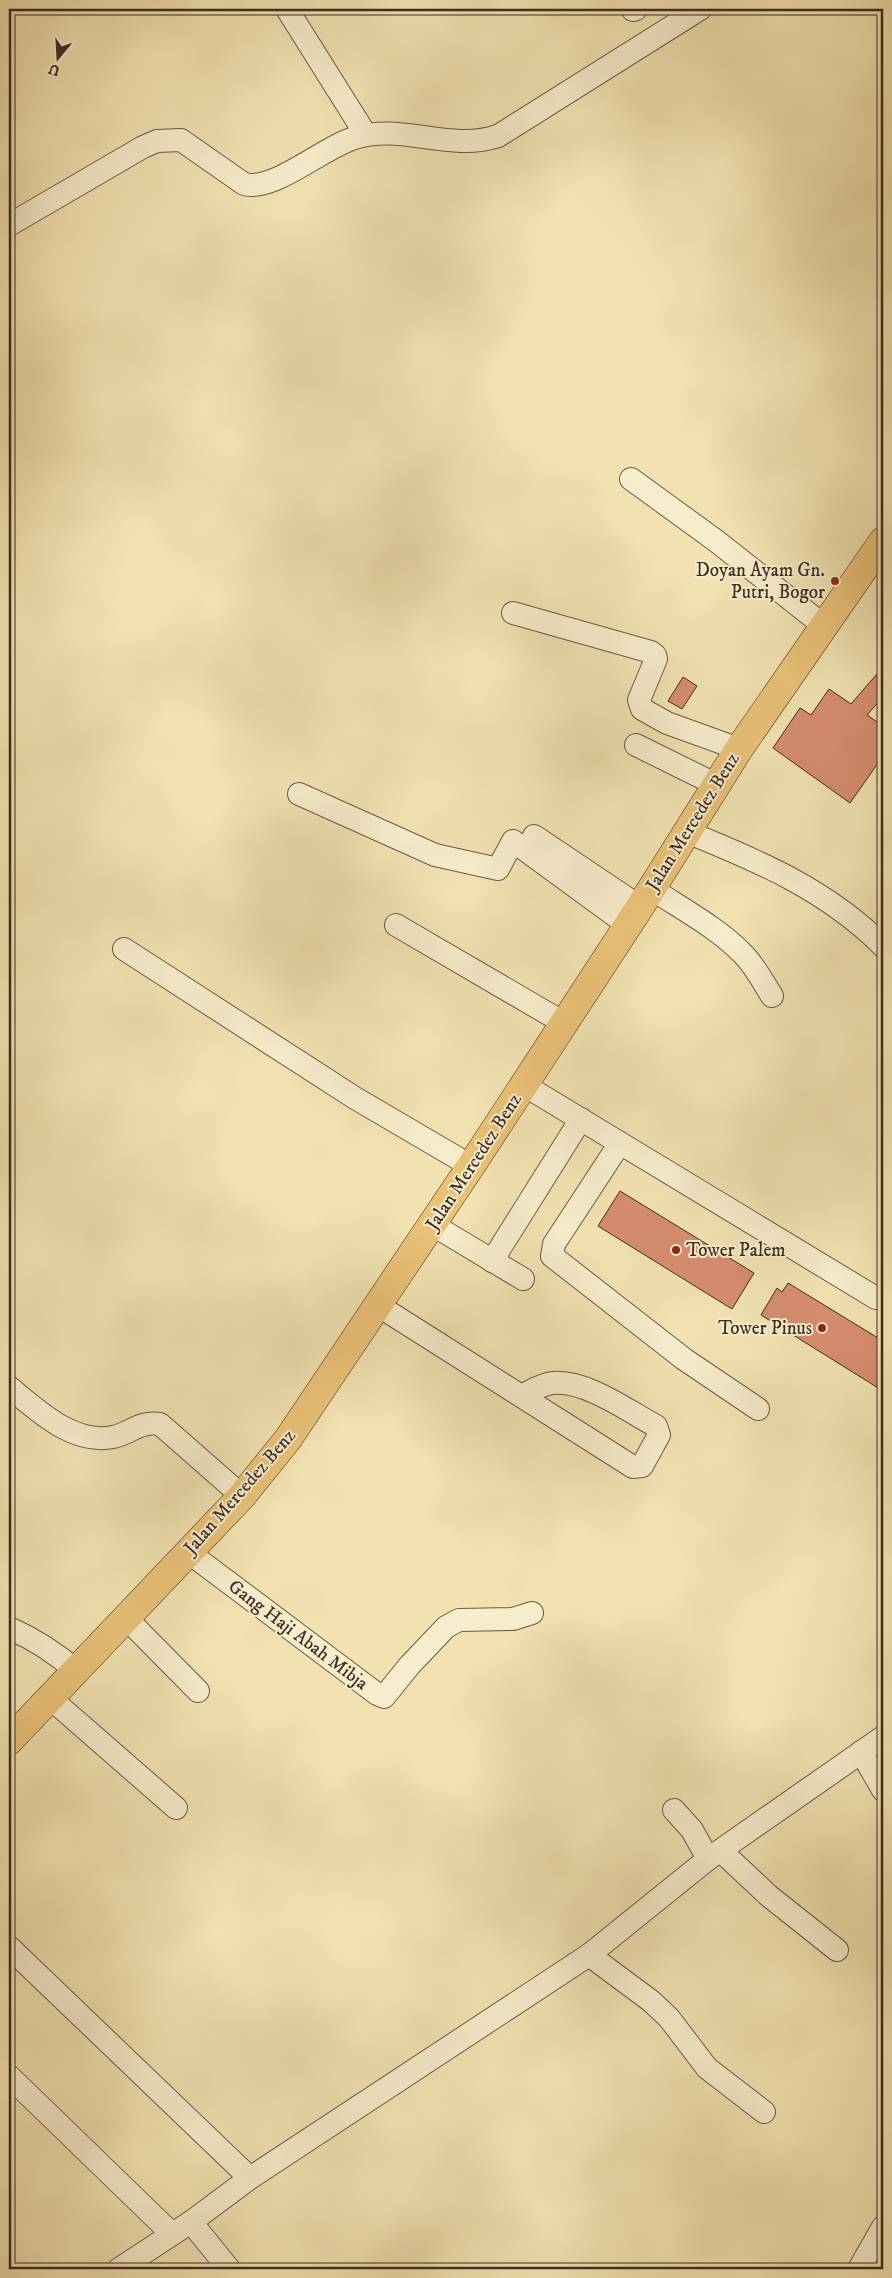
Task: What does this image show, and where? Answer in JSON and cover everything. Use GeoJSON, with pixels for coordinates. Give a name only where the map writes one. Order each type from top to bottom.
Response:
{"type":"FeatureCollection","features":[{"type":"Feature","properties":{"kind":"main road","name":"Jalan Mercedez Benz"},"geometry":{"type":"LineString","coordinates":[[10,1737],[76,1671],[242,1496],[288,1439],[472,1166],[640,907],[739,749],[823,625],[883,541]]}},
{"type":"Feature","properties":{"kind":"street"},"geometry":{"type":"LineString","coordinates":[[287,9],[366,135]]}},
{"type":"Feature","properties":{"kind":"street"},"geometry":{"type":"LineString","coordinates":[[9,225],[143,146],[157,141],[181,140],[244,184],[253,187],[270,182],[340,143],[366,135],[393,134],[468,143],[484,141],[498,136],[700,9]]}},
{"type":"Feature","properties":{"kind":"street"},"geometry":{"type":"LineString","coordinates":[[631,480],[715,540],[823,625]]}},
{"type":"Feature","properties":{"kind":"street"},"geometry":{"type":"LineString","coordinates":[[513,613],[655,655],[656,659],[639,700],[640,705],[650,714],[667,723],[739,749]]}},
{"type":"Feature","properties":{"kind":"street"},"geometry":{"type":"LineString","coordinates":[[667,723],[645,749],[717,785]]}},
{"type":"Feature","properties":{"kind":"street"},"geometry":{"type":"LineString","coordinates":[[299,794],[435,855],[498,869],[513,841],[640,907],[713,930],[743,954],[772,996]]}},
{"type":"Feature","properties":{"kind":"street"},"geometry":{"type":"LineString","coordinates":[[687,832],[782,872],[847,914],[883,946]]}},
{"type":"Feature","properties":{"kind":"street"},"geometry":{"type":"LineString","coordinates":[[534,836],[640,907]]}},
{"type":"Feature","properties":{"kind":"street"},"geometry":{"type":"LineString","coordinates":[[396,925],[564,1023]]}},
{"type":"Feature","properties":{"kind":"street"},"geometry":{"type":"LineString","coordinates":[[124,949],[355,1098],[472,1166]]}},
{"type":"Feature","properties":{"kind":"street"},"geometry":{"type":"LineString","coordinates":[[524,1085],[876,1298]]}},
{"type":"Feature","properties":{"kind":"street"},"geometry":{"type":"LineString","coordinates":[[492,1261],[581,1119]]}},
{"type":"Feature","properties":{"kind":"street"},"geometry":{"type":"LineString","coordinates":[[620,1143],[554,1244],[552,1256],[684,1359],[758,1409]]}},
{"type":"Feature","properties":{"kind":"street"},"geometry":{"type":"LineString","coordinates":[[432,1225],[523,1279]]}},
{"type":"Feature","properties":{"kind":"street"},"geometry":{"type":"LineString","coordinates":[[378,1306],[633,1467],[642,1466],[659,1435],[656,1426],[586,1388],[570,1384],[552,1383],[521,1396]]}},
{"type":"Feature","properties":{"kind":"street"},"geometry":{"type":"LineString","coordinates":[[9,1388],[46,1417],[80,1434],[98,1438],[114,1437],[147,1422],[160,1424],[242,1496]]}},
{"type":"Feature","properties":{"kind":"street","name":"Gang Haji Abah Mibja"},"geometry":{"type":"LineString","coordinates":[[188,1552],[377,1694],[384,1697],[409,1666],[440,1633],[459,1620],[513,1619],[532,1613]]}},
{"type":"Feature","properties":{"kind":"street"},"geometry":{"type":"LineString","coordinates":[[126,1618],[198,1691]]}},
{"type":"Feature","properties":{"kind":"street"},"geometry":{"type":"LineString","coordinates":[[9,1628],[34,1640],[60,1656],[76,1671]]}},
{"type":"Feature","properties":{"kind":"street"},"geometry":{"type":"LineString","coordinates":[[50,1698],[176,1808]]}},
{"type":"Feature","properties":{"kind":"street"},"geometry":{"type":"LineString","coordinates":[[119,2269],[171,2233],[191,2222],[250,2178],[589,1955],[714,1855],[883,1736]]}},
{"type":"Feature","properties":{"kind":"street"},"geometry":{"type":"LineString","coordinates":[[861,1752],[883,1790]]}},
{"type":"Feature","properties":{"kind":"street"},"geometry":{"type":"LineString","coordinates":[[674,1810],[686,1821],[714,1855],[837,1950]]}},
{"type":"Feature","properties":{"kind":"street"},"geometry":{"type":"LineString","coordinates":[[9,1948],[250,2178]]}},
{"type":"Feature","properties":{"kind":"street"},"geometry":{"type":"LineString","coordinates":[[589,1955],[669,2018],[707,2068],[764,2112]]}},
{"type":"Feature","properties":{"kind":"street"},"geometry":{"type":"LineString","coordinates":[[9,2076],[171,2233]]}},
{"type":"Feature","properties":{"kind":"street"},"geometry":{"type":"LineString","coordinates":[[191,2222],[229,2269]]}},
{"type":"Feature","properties":{"kind":"street"},"geometry":{"type":"LineString","coordinates":[[859,2269],[883,2227]]}},
{"type":"Feature","properties":{"kind":"building"},"geometry":{"type":"Polygon","coordinates":[[[883,667],[883,697],[867,715],[883,726],[883,756],[850,803],[773,748],[800,708],[811,715],[829,689],[851,704],[883,667]]]}},
{"type":"Feature","properties":{"kind":"building"},"geometry":{"type":"Polygon","coordinates":[[[683,677],[697,686],[682,709],[668,701],[683,677]]]}},
{"type":"Feature","properties":{"kind":"building","name":"Tower Palem"},"geometry":{"type":"Polygon","coordinates":[[[620,1191],[754,1273],[732,1309],[598,1226],[620,1191]]]}},
{"type":"Feature","properties":{"kind":"building","name":"Tower Pinus"},"geometry":{"type":"Polygon","coordinates":[[[788,1283],[883,1341],[883,1391],[761,1315],[777,1288],[782,1292],[788,1283]]]}},
{"type":"Feature","properties":{"kind":"place","name":"Doyan Ayam Gn. Putri, Bogor"},"geometry":{"type":"Point","coordinates":[835,581]}},
{"type":"Feature","properties":{"kind":"place","name":"Tower Palem"},"geometry":{"type":"Point","coordinates":[676,1250]}},
{"type":"Feature","properties":{"kind":"place","name":"Tower Pinus"},"geometry":{"type":"Point","coordinates":[822,1328]}}]}
